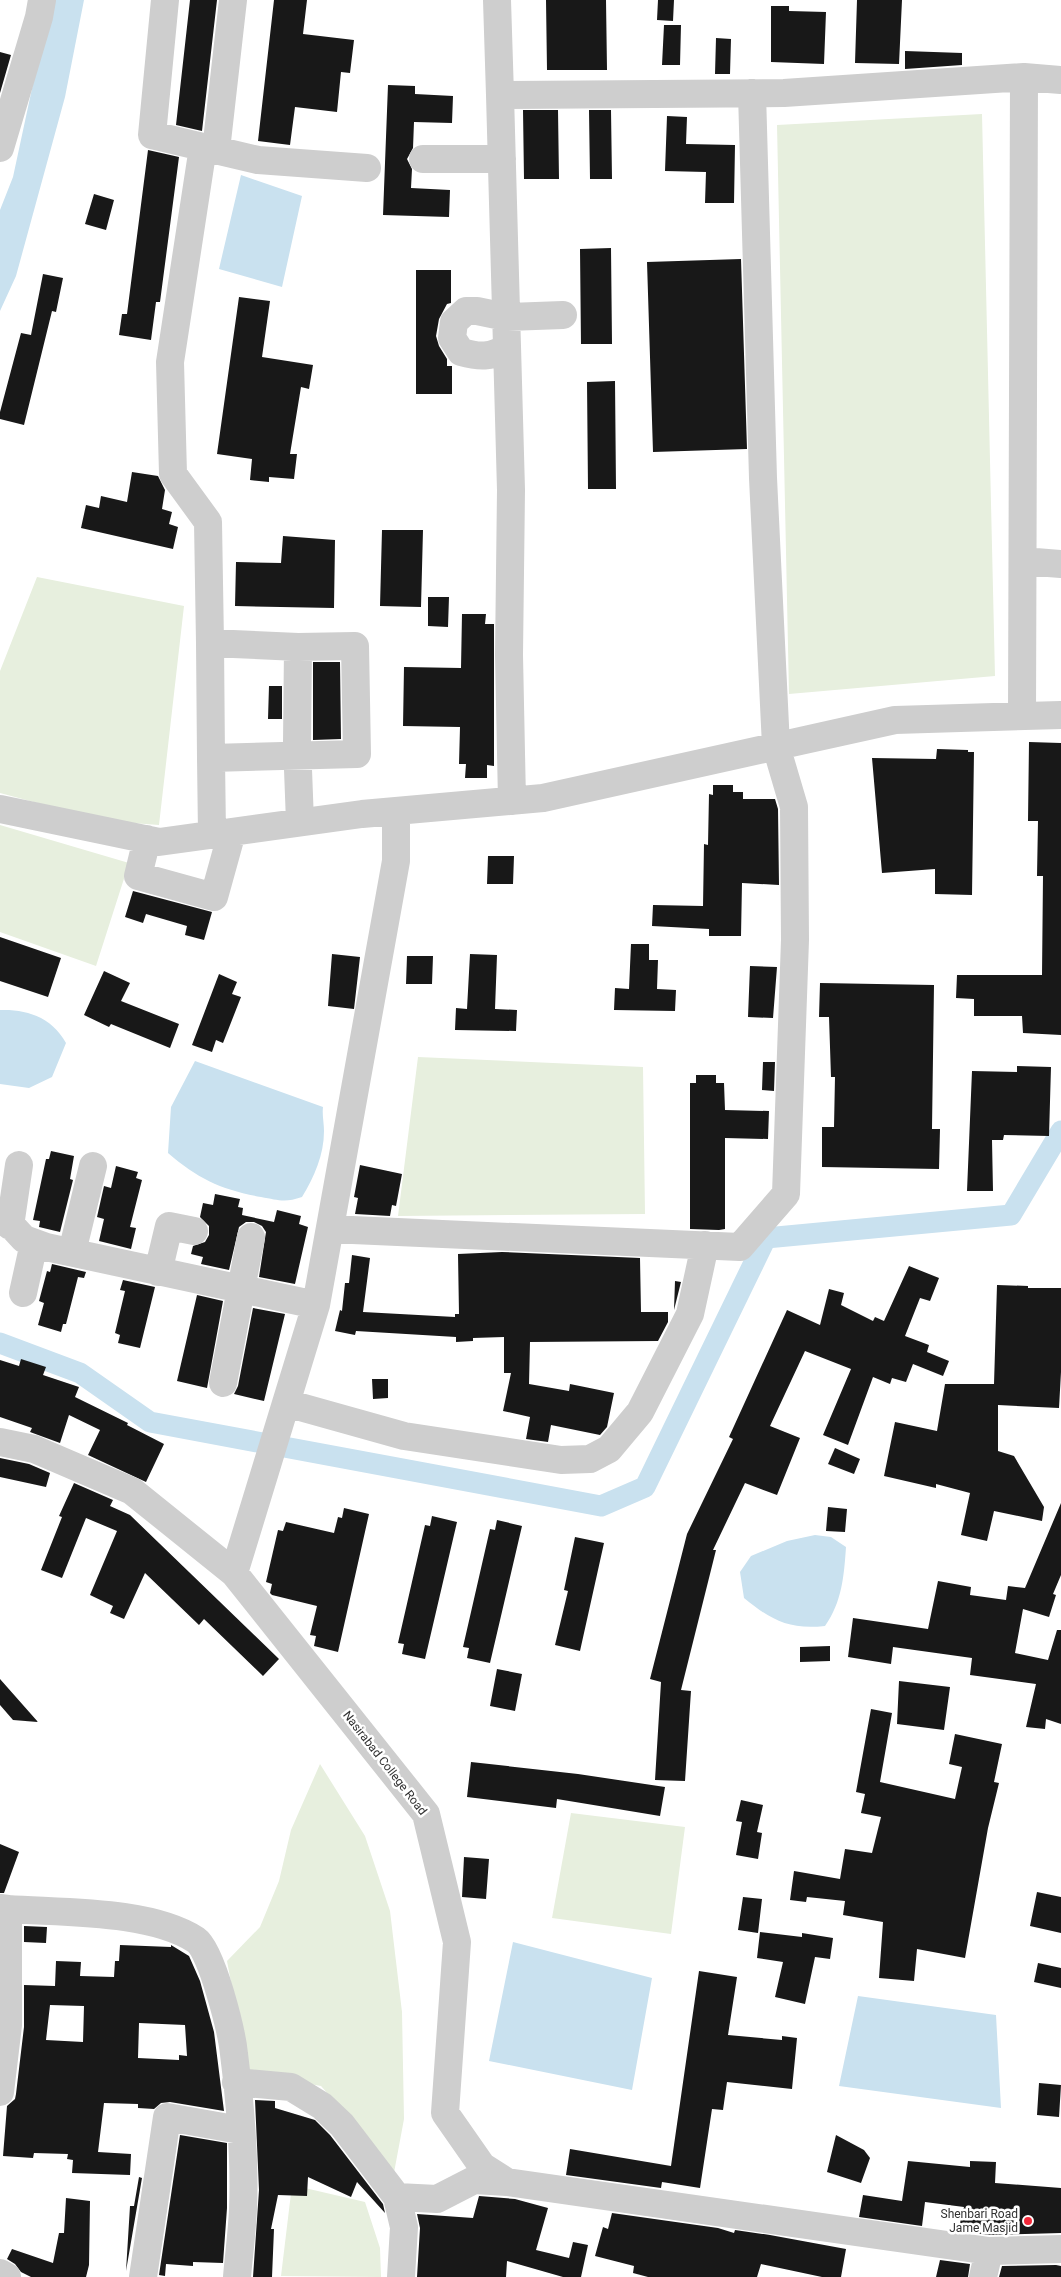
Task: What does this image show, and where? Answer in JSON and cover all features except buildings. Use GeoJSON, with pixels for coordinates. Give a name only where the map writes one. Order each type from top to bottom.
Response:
{"type":"FeatureCollection","features":[{"type":"Feature","properties":{"kind":"street"},"geometry":{"type":"LineString","coordinates":[[0,148],[39,17],[42,0]]}},
{"type":"Feature","properties":{"kind":"street"},"geometry":{"type":"LineString","coordinates":[[165,0],[152,134],[258,160],[367,168]]}},
{"type":"Feature","properties":{"kind":"street"},"geometry":{"type":"LineString","coordinates":[[147,839],[138,876],[214,897],[222,833],[211,758],[208,522],[172,474],[170,362],[210,149],[233,0]]}},
{"type":"Feature","properties":{"kind":"street"},"geometry":{"type":"LineString","coordinates":[[497,0],[511,490],[509,655],[512,801]]}},
{"type":"Feature","properties":{"kind":"street"},"geometry":{"type":"LineString","coordinates":[[500,95],[752,93],[1024,77],[1061,80]]}},
{"type":"Feature","properties":{"kind":"street"},"geometry":{"type":"LineString","coordinates":[[1022,716],[1024,77]]}},
{"type":"Feature","properties":{"kind":"street"},"geometry":{"type":"LineString","coordinates":[[330,1229],[740,1247],[786,1194],[795,940],[794,807],[776,746],[763,478],[752,93]]}},
{"type":"Feature","properties":{"kind":"street"},"geometry":{"type":"LineString","coordinates":[[423,159],[502,158]]}},
{"type":"Feature","properties":{"kind":"street"},"geometry":{"type":"LineString","coordinates":[[506,347],[497,354],[484,357],[461,352],[452,338],[454,322],[466,312],[477,311],[506,317],[563,316]]}},
{"type":"Feature","properties":{"kind":"street"},"geometry":{"type":"LineString","coordinates":[[1022,561],[1061,564]]}},
{"type":"Feature","properties":{"kind":"street"},"geometry":{"type":"LineString","coordinates":[[210,644],[355,646],[357,754],[211,758]]}},
{"type":"Feature","properties":{"kind":"street"},"geometry":{"type":"LineString","coordinates":[[298,646],[297,757],[300,822]]}},
{"type":"Feature","properties":{"kind":"street"},"geometry":{"type":"LineString","coordinates":[[0,810],[159,842],[300,822],[396,811],[543,798],[895,720],[1061,715]]}},
{"type":"Feature","properties":{"kind":"street"},"geometry":{"type":"LineString","coordinates":[[234,1573],[316,1305],[396,861],[396,811]]}},
{"type":"Feature","properties":{"kind":"street"},"geometry":{"type":"LineString","coordinates":[[19,1165],[5,1220],[24,1239],[158,1272],[316,1305]]}},
{"type":"Feature","properties":{"kind":"street"},"geometry":{"type":"LineString","coordinates":[[72,1252],[93,1166]]}},
{"type":"Feature","properties":{"kind":"street"},"geometry":{"type":"LineString","coordinates":[[158,1272],[169,1226],[194,1231]]}},
{"type":"Feature","properties":{"kind":"street"},"geometry":{"type":"LineString","coordinates":[[223,1383],[251,1238]]}},
{"type":"Feature","properties":{"kind":"street"},"geometry":{"type":"LineString","coordinates":[[23,1293],[34,1242]]}},
{"type":"Feature","properties":{"kind":"street"},"geometry":{"type":"LineString","coordinates":[[286,1404],[404,1436],[560,1460],[590,1459],[609,1449],[640,1412],[690,1314],[705,1245]]}},
{"type":"Feature","properties":{"kind":"street","name":"Nasirabad College Road"},"geometry":{"type":"LineString","coordinates":[[0,1442],[34,1449],[132,1491],[234,1573],[426,1814],[457,1942],[444,2113],[482,2166],[507,2182]]}},
{"type":"Feature","properties":{"kind":"street"},"geometry":{"type":"LineString","coordinates":[[0,2092],[8,2025],[4,1909],[144,1920],[173,1928],[198,1942],[215,1973],[234,2053],[240,2130],[243,2208],[237,2277]]}},
{"type":"Feature","properties":{"kind":"street"},"geometry":{"type":"LineString","coordinates":[[236,2082],[291,2087],[322,2106],[342,2126],[397,2197],[404,2227],[401,2277]]}},
{"type":"Feature","properties":{"kind":"street"},"geometry":{"type":"LineString","coordinates":[[143,2277],[166,2117],[240,2130]]}},
{"type":"Feature","properties":{"kind":"street"},"geometry":{"type":"LineString","coordinates":[[397,2197],[437,2199],[474,2180],[507,2182],[988,2251],[1061,2249]]}},
{"type":"Feature","properties":{"kind":"street"},"geometry":{"type":"LineString","coordinates":[[983,2277],[988,2251]]}},
{"type":"Feature","properties":{"kind":"street"},"geometry":{"type":"LineString","coordinates":[[0,2273],[7,2277]]}},
{"type":"Feature","properties":{"kind":"green space"},"geometry":{"type":"Polygon","coordinates":[[[982,114],[995,676],[789,694],[777,125],[982,114]]]}},
{"type":"Feature","properties":{"kind":"green space"},"geometry":{"type":"Polygon","coordinates":[[[37,577],[184,606],[159,825],[105,821],[0,793],[0,671],[37,577]]]}},
{"type":"Feature","properties":{"kind":"green space"},"geometry":{"type":"Polygon","coordinates":[[[0,825],[129,863],[96,966],[0,932],[0,825]]]}},
{"type":"Feature","properties":{"kind":"green space"},"geometry":{"type":"Polygon","coordinates":[[[418,1057],[643,1067],[645,1214],[398,1216],[418,1057]]]}},
{"type":"Feature","properties":{"kind":"green space"},"geometry":{"type":"Polygon","coordinates":[[[320,1764],[365,1836],[390,1911],[402,2012],[404,2119],[393,2178],[368,2139],[321,2086],[248,2073],[227,1961],[260,1927],[279,1881],[291,1830],[320,1764]]]}},
{"type":"Feature","properties":{"kind":"green space"},"geometry":{"type":"Polygon","coordinates":[[[571,1813],[685,1827],[671,1934],[552,1918],[571,1813]]]}},
{"type":"Feature","properties":{"kind":"green space"},"geometry":{"type":"Polygon","coordinates":[[[292,2185],[365,2202],[380,2248],[381,2277],[281,2276],[292,2185]]]}},
{"type":"Feature","properties":{"kind":"water"},"geometry":{"type":"Polygon","coordinates":[[[51,0],[84,0],[65,97],[16,276],[0,311],[0,210],[13,177],[51,0]]]}},
{"type":"Feature","properties":{"kind":"water"},"geometry":{"type":"Polygon","coordinates":[[[241,175],[302,196],[282,287],[219,269],[241,175]]]}},
{"type":"Feature","properties":{"kind":"water"},"geometry":{"type":"Polygon","coordinates":[[[0,1010],[29,1013],[46,1021],[60,1034],[66,1043],[52,1077],[29,1088],[0,1084],[0,1010]]]}},
{"type":"Feature","properties":{"kind":"water"},"geometry":{"type":"Polygon","coordinates":[[[195,1061],[323,1107],[324,1140],[322,1149],[314,1174],[302,1197],[282,1200],[234,1191],[200,1177],[168,1153],[171,1107],[195,1061]]]}},
{"type":"Feature","properties":{"kind":"water"},"geometry":{"type":"Polygon","coordinates":[[[815,1535],[831,1537],[846,1547],[839,1598],[825,1626],[801,1626],[781,1622],[772,1618],[744,1598],[740,1572],[751,1556],[787,1541],[815,1535]]]}},
{"type":"Feature","properties":{"kind":"water"},"geometry":{"type":"Polygon","coordinates":[[[513,1942],[652,1978],[632,2090],[489,2061],[513,1942]]]}},
{"type":"Feature","properties":{"kind":"water"},"geometry":{"type":"Polygon","coordinates":[[[858,1996],[996,2015],[1001,2108],[839,2086],[858,1996]]]}},
{"type":"Feature","properties":{"kind":"waterway"},"geometry":{"type":"LineString","coordinates":[[0,1343],[80,1373],[150,1422],[601,1506],[645,1487],[766,1238],[1011,1215],[1061,1131]]}},
{"type":"Feature","properties":{"kind":"place","name":"Shenbari Road Jame Masjid"},"geometry":{"type":"Point","coordinates":[1028,2221]}}]}
